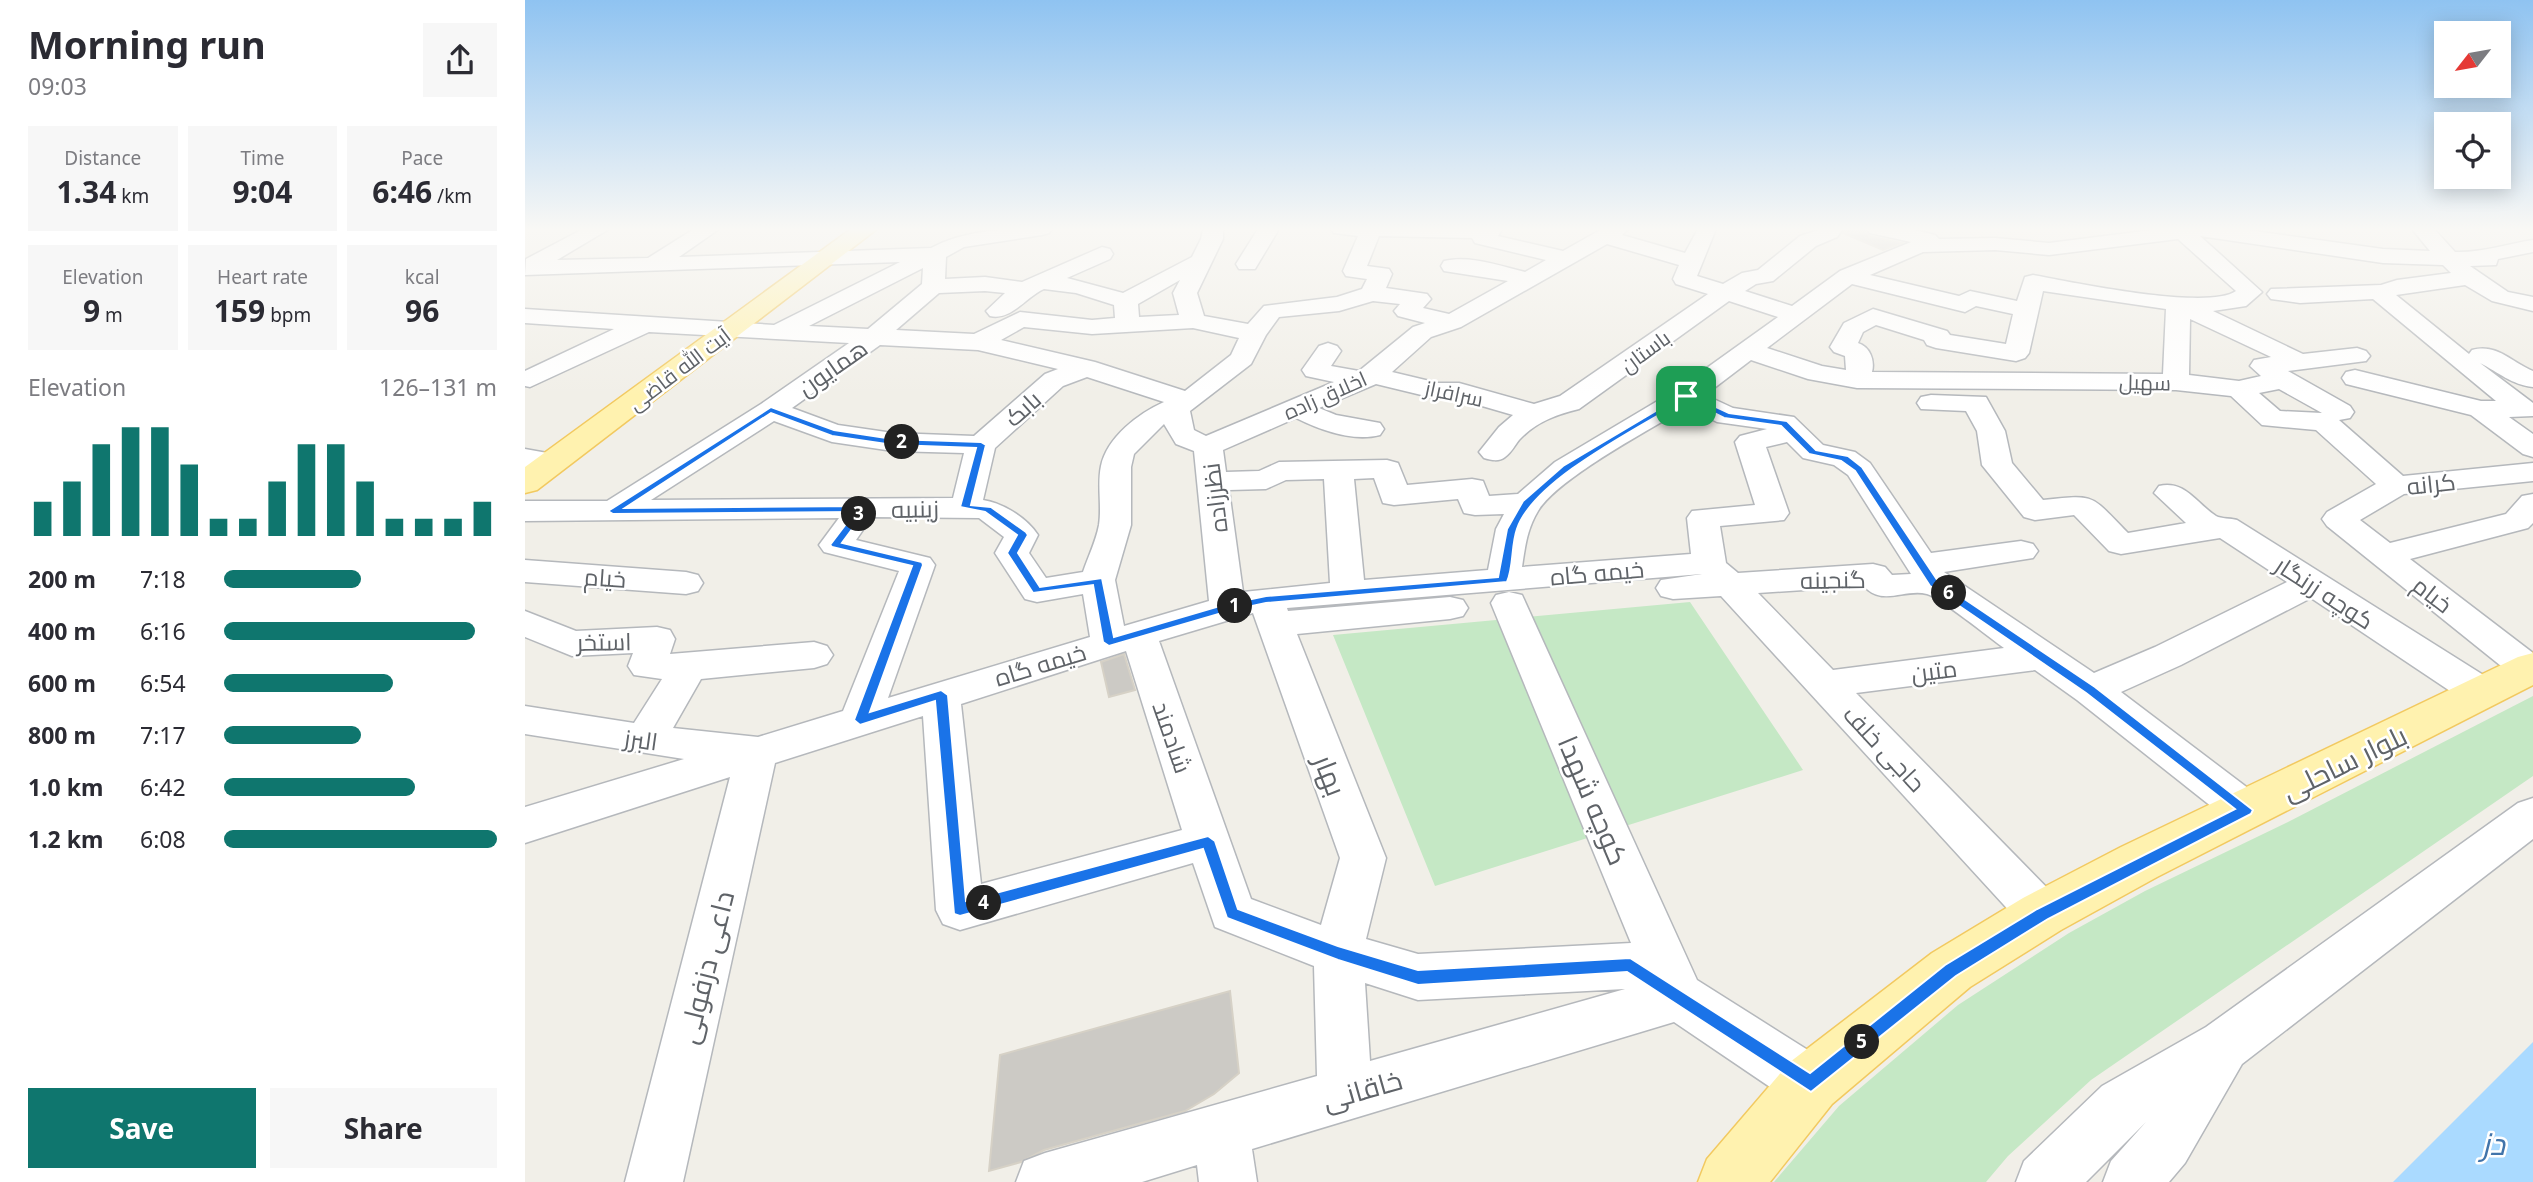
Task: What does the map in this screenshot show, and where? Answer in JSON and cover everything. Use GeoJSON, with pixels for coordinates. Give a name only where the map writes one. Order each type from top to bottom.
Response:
{"type":"FeatureCollection","features":[{"type":"Feature","properties":{"kind":"main road","name":"آیت الله قاضی"},"geometry":{"type":"LineString","coordinates":[[525,483],[539,460],[732,330],[793,284]]}},
{"type":"Feature","properties":{"kind":"main road","name":"بلوار ساحلی"},"geometry":{"type":"LineString","coordinates":[[1730,1182],[1811,1083],[1951,970],[2042,914],[2532,667]]}},
{"type":"Feature","properties":{"kind":"street"},"geometry":{"type":"LineString","coordinates":[[778,332],[874,284]]}},
{"type":"Feature","properties":{"kind":"street"},"geometry":{"type":"LineString","coordinates":[[933,286],[981,284]]}},
{"type":"Feature","properties":{"kind":"street"},"geometry":{"type":"LineString","coordinates":[[989,284],[1079,287],[1127,313],[1193,321],[1254,333]]}},
{"type":"Feature","properties":{"kind":"street"},"geometry":{"type":"LineString","coordinates":[[998,311],[1039,284]]}},
{"type":"Feature","properties":{"kind":"street"},"geometry":{"type":"LineString","coordinates":[[978,342],[1020,319],[1092,327],[1127,313],[1153,284]]}},
{"type":"Feature","properties":{"kind":"street"},"geometry":{"type":"LineString","coordinates":[[1190,284],[1185,293],[1193,321]]}},
{"type":"Feature","properties":{"kind":"street"},"geometry":{"type":"LineString","coordinates":[[1371,294],[1376,284]]}},
{"type":"Feature","properties":{"kind":"street","name":"اخلاق زاده"},"geometry":{"type":"LineString","coordinates":[[1207,446],[1367,377],[1422,332],[1453,322],[1519,284]]}},
{"type":"Feature","properties":{"kind":"street"},"geometry":{"type":"LineString","coordinates":[[1701,284],[1797,315]]}},
{"type":"Feature","properties":{"kind":"street","name":"باستان"},"geometry":{"type":"LineString","coordinates":[[1495,452],[1505,436],[1548,405],[1569,403],[1739,284]]}},
{"type":"Feature","properties":{"kind":"street"},"geometry":{"type":"LineString","coordinates":[[1506,591],[1512,529],[1526,503],[1566,468],[1686,396],[1837,284]]}},
{"type":"Feature","properties":{"kind":"street"},"geometry":{"type":"LineString","coordinates":[[1881,284],[1965,305],[1970,298],[2027,310]]}},
{"type":"Feature","properties":{"kind":"street"},"geometry":{"type":"LineString","coordinates":[[1857,380],[1861,365],[1856,351],[1843,348],[1853,328],[1873,316],[1938,336],[1936,340],[2016,353],[2033,284]]}},
{"type":"Feature","properties":{"kind":"street"},"geometry":{"type":"LineString","coordinates":[[2046,284],[2178,304],[2216,305],[2247,297],[2250,292],[2241,284]]}},
{"type":"Feature","properties":{"kind":"street"},"geometry":{"type":"LineString","coordinates":[[2293,284],[2300,296],[2384,292],[2419,284]]}},
{"type":"Feature","properties":{"kind":"street"},"geometry":{"type":"LineString","coordinates":[[2371,284],[2384,292]]}},
{"type":"Feature","properties":{"kind":"street"},"geometry":{"type":"LineString","coordinates":[[2480,284],[2516,303],[2533,304]]}},
{"type":"Feature","properties":{"kind":"street","name":"همایون"},"geometry":{"type":"LineString","coordinates":[[613,511],[771,410],[874,337],[933,286]]}},
{"type":"Feature","properties":{"kind":"street"},"geometry":{"type":"LineString","coordinates":[[2384,292],[2385,300],[2398,313],[2524,410],[2481,409]]}},
{"type":"Feature","properties":{"kind":"street"},"geometry":{"type":"LineString","coordinates":[[1123,638],[1098,580],[1115,525],[1116,467],[1120,453],[1156,416],[1183,404],[1242,359],[1254,333],[1272,311],[1339,304],[1371,294],[1419,299],[1406,312],[1453,322]]}},
{"type":"Feature","properties":{"kind":"street"},"geometry":{"type":"LineString","coordinates":[[2178,304],[2227,328],[2270,344],[2291,371],[2340,412]]}},
{"type":"Feature","properties":{"kind":"street"},"geometry":{"type":"LineString","coordinates":[[2176,382],[2178,304]]}},
{"type":"Feature","properties":{"kind":"street"},"geometry":{"type":"LineString","coordinates":[[525,316],[732,330],[978,342],[1086,368],[1183,404]]}},
{"type":"Feature","properties":{"kind":"street"},"geometry":{"type":"LineString","coordinates":[[525,338],[570,319]]}},
{"type":"Feature","properties":{"kind":"street"},"geometry":{"type":"LineString","coordinates":[[530,379],[646,324]]}},
{"type":"Feature","properties":{"kind":"street","name":"سرافراز"},"geometry":{"type":"LineString","coordinates":[[1328,351],[1315,370],[1438,391],[1459,391],[1535,414]]}},
{"type":"Feature","properties":{"kind":"street","name":"سهیل"},"geometry":{"type":"LineString","coordinates":[[1749,351],[1813,372],[1857,380],[2176,382],[2239,389],[2291,371],[2356,367],[2481,409]]}},
{"type":"Feature","properties":{"kind":"street"},"geometry":{"type":"LineString","coordinates":[[2450,352],[2487,355],[2524,378],[2533,379]]}},
{"type":"Feature","properties":{"kind":"street","name":"بابک"},"geometry":{"type":"LineString","coordinates":[[966,507],[981,445],[1054,380],[1086,368]]}},
{"type":"Feature","properties":{"kind":"street"},"geometry":{"type":"LineString","coordinates":[[1813,372],[1806,391],[1866,394],[1894,403],[1976,402],[1991,431],[1997,465],[2035,510],[2082,505],[2121,544],[2212,529]]}},
{"type":"Feature","properties":{"kind":"street"},"geometry":{"type":"LineString","coordinates":[[2239,389],[2272,419],[2324,422],[2396,486]]}},
{"type":"Feature","properties":{"kind":"street"},"geometry":{"type":"LineString","coordinates":[[1686,396],[1727,416],[1784,423],[1813,452],[1844,458],[1859,469],[1928,574],[2091,690],[2246,810]]}},
{"type":"Feature","properties":{"kind":"street","name":"نظرزاده"},"geometry":{"type":"LineString","coordinates":[[1183,404],[1178,432],[1188,441],[1207,446],[1212,481],[1256,610]]}},
{"type":"Feature","properties":{"kind":"street"},"geometry":{"type":"LineString","coordinates":[[1296,408],[1329,423],[1370,429]]}},
{"type":"Feature","properties":{"kind":"street"},"geometry":{"type":"LineString","coordinates":[[2481,409],[2533,448]]}},
{"type":"Feature","properties":{"kind":"street"},"geometry":{"type":"LineString","coordinates":[[771,410],[832,433],[893,442],[981,445]]}},
{"type":"Feature","properties":{"kind":"street"},"geometry":{"type":"LineString","coordinates":[[1256,610],[1718,573],[1703,518],[1773,513],[1750,442],[1792,432]]}},
{"type":"Feature","properties":{"kind":"street"},"geometry":{"type":"LineString","coordinates":[[1338,468],[1348,593]]}},
{"type":"Feature","properties":{"kind":"street"},"geometry":{"type":"LineString","coordinates":[[1212,481],[1266,480],[1279,471],[1387,469],[1394,496],[1472,488],[1475,506],[1526,503]]}},
{"type":"Feature","properties":{"kind":"street","name":"کرانه"},"geometry":{"type":"LineString","coordinates":[[2338,519],[2396,486],[2533,472]]}},
{"type":"Feature","properties":{"kind":"street","name":"کوچه زرنگار"},"geometry":{"type":"LineString","coordinates":[[2170,493],[2212,529],[2226,527],[2481,693]]}},
{"type":"Feature","properties":{"kind":"street"},"geometry":{"type":"LineString","coordinates":[[2385,555],[2517,522],[2533,503]]}},
{"type":"Feature","properties":{"kind":"street","name":"زینبیه"},"geometry":{"type":"LineString","coordinates":[[525,511],[966,507],[988,510],[1022,535],[1012,553],[1037,591],[1098,580]]}},
{"type":"Feature","properties":{"kind":"street"},"geometry":{"type":"LineString","coordinates":[[860,720],[918,565],[836,545],[862,509]]}},
{"type":"Feature","properties":{"kind":"street","name":"خیام"},"geometry":{"type":"LineString","coordinates":[[2338,519],[2532,667]]}},
{"type":"Feature","properties":{"kind":"street"},"geometry":{"type":"LineString","coordinates":[[1928,574],[2021,551]]}},
{"type":"Feature","properties":{"kind":"street","name":"خیام"},"geometry":{"type":"LineString","coordinates":[[525,571],[686,583]]}},
{"type":"Feature","properties":{"kind":"street","name":"گنجینه"},"geometry":{"type":"LineString","coordinates":[[1718,573],[1873,575],[1883,586],[1928,574]]}},
{"type":"Feature","properties":{"kind":"street","name":"حاجی خلف"},"geometry":{"type":"LineString","coordinates":[[1718,573],[2042,914]]}},
{"type":"Feature","properties":{"kind":"street"},"geometry":{"type":"LineString","coordinates":[[2091,690],[2168,656],[2312,584]]}},
{"type":"Feature","properties":{"kind":"street","name":"خیمه گاه"},"geometry":{"type":"LineString","coordinates":[[525,825],[1123,638],[1348,593],[1506,591]]}},
{"type":"Feature","properties":{"kind":"street","name":"کوچه شهدا"},"geometry":{"type":"LineString","coordinates":[[1506,591],[1679,997]]}},
{"type":"Feature","properties":{"kind":"street","name":"بهار"},"geometry":{"type":"LineString","coordinates":[[1256,610],[1363,858],[1338,953],[1345,1095]]}},
{"type":"Feature","properties":{"kind":"street","name":"استخر"},"geometry":{"type":"LineString","coordinates":[[525,623],[572,644],[657,639],[647,666],[689,667]]}},
{"type":"Feature","properties":{"kind":"street","name":"شادمند"},"geometry":{"type":"LineString","coordinates":[[1123,638],[1208,841],[1232,913],[1338,953]]}},
{"type":"Feature","properties":{"kind":"street"},"geometry":{"type":"LineString","coordinates":[[645,740],[689,667],[814,656]]}},
{"type":"Feature","properties":{"kind":"street","name":"متین"},"geometry":{"type":"LineString","coordinates":[[1825,684],[2043,656]]}},
{"type":"Feature","properties":{"kind":"street"},"geometry":{"type":"LineString","coordinates":[[941,695],[960,910],[1208,841]]}},
{"type":"Feature","properties":{"kind":"street","name":"البرز"},"geometry":{"type":"LineString","coordinates":[[525,720],[645,740],[757,752]]}},
{"type":"Feature","properties":{"kind":"street","name":"داعی دزفولی"},"geometry":{"type":"LineString","coordinates":[[654,1182],[757,752]]}},
{"type":"Feature","properties":{"kind":"street"},"geometry":{"type":"LineString","coordinates":[[2045,1182],[2122,1105],[2225,1045],[2533,815]]}},
{"type":"Feature","properties":{"kind":"street"},"geometry":{"type":"LineString","coordinates":[[1338,953],[1418,977],[1630,965],[1811,1083]]}},
{"type":"Feature","properties":{"kind":"street","name":"خاقانی"},"geometry":{"type":"LineString","coordinates":[[1045,1182],[1225,1156],[1345,1095],[1679,997]]}},
{"type":"Feature","properties":{"kind":"street"},"geometry":{"type":"LineString","coordinates":[[2132,1182],[2165,1143],[2225,1045]]}},
{"type":"Feature","properties":{"kind":"green space"},"geometry":{"type":"Polygon","coordinates":[[[1690,602],[1803,770],[1435,886],[1333,635],[1690,602]]]}},
{"type":"Feature","properties":{"kind":"green space"},"geometry":{"type":"Polygon","coordinates":[[[2533,696],[2533,776],[2091,1080],[2008,1156],[1986,1182],[1774,1182],[1839,1106],[1958,1005],[2069,933],[2145,891],[2288,822],[2533,696]]]}},
{"type":"Feature","properties":{"kind":"water","name":"دز"},"geometry":{"type":"Polygon","coordinates":[[[2533,1042],[2533,1182],[2393,1182],[2533,1042]]]}},
{"type":"Feature","properties":{"kind":"building"},"geometry":{"type":"Polygon","coordinates":[[[1124,654],[1135,690],[1109,697],[1101,662],[1124,654]]]}},
{"type":"Feature","properties":{"kind":"building"},"geometry":{"type":"Polygon","coordinates":[[[1230,991],[1239,1073],[1214,1094],[1185,1111],[1044,1150],[1021,1162],[989,1171],[1000,1055],[1230,991]]]}},
{"type":"Feature","properties":{"kind":"route"},"geometry":{"type":"LineString","coordinates":[[1686,396],[1727,416],[1784,423],[1813,452],[1844,458],[1859,469],[1934,583],[2091,690],[2246,810],[2139,862],[2042,914],[1951,970],[1811,1083],[1630,965],[1418,977],[1338,953],[1232,913],[1208,841],[960,910],[941,695],[860,720],[918,565],[836,545],[862,509],[613,511],[771,410],[832,433],[893,442],[981,445],[966,507],[988,510],[1022,535],[1012,553],[1037,591],[1098,580],[1109,642],[1227,607],[1266,599],[1503,580],[1512,529],[1526,503],[1566,468],[1686,396]]}}]}
